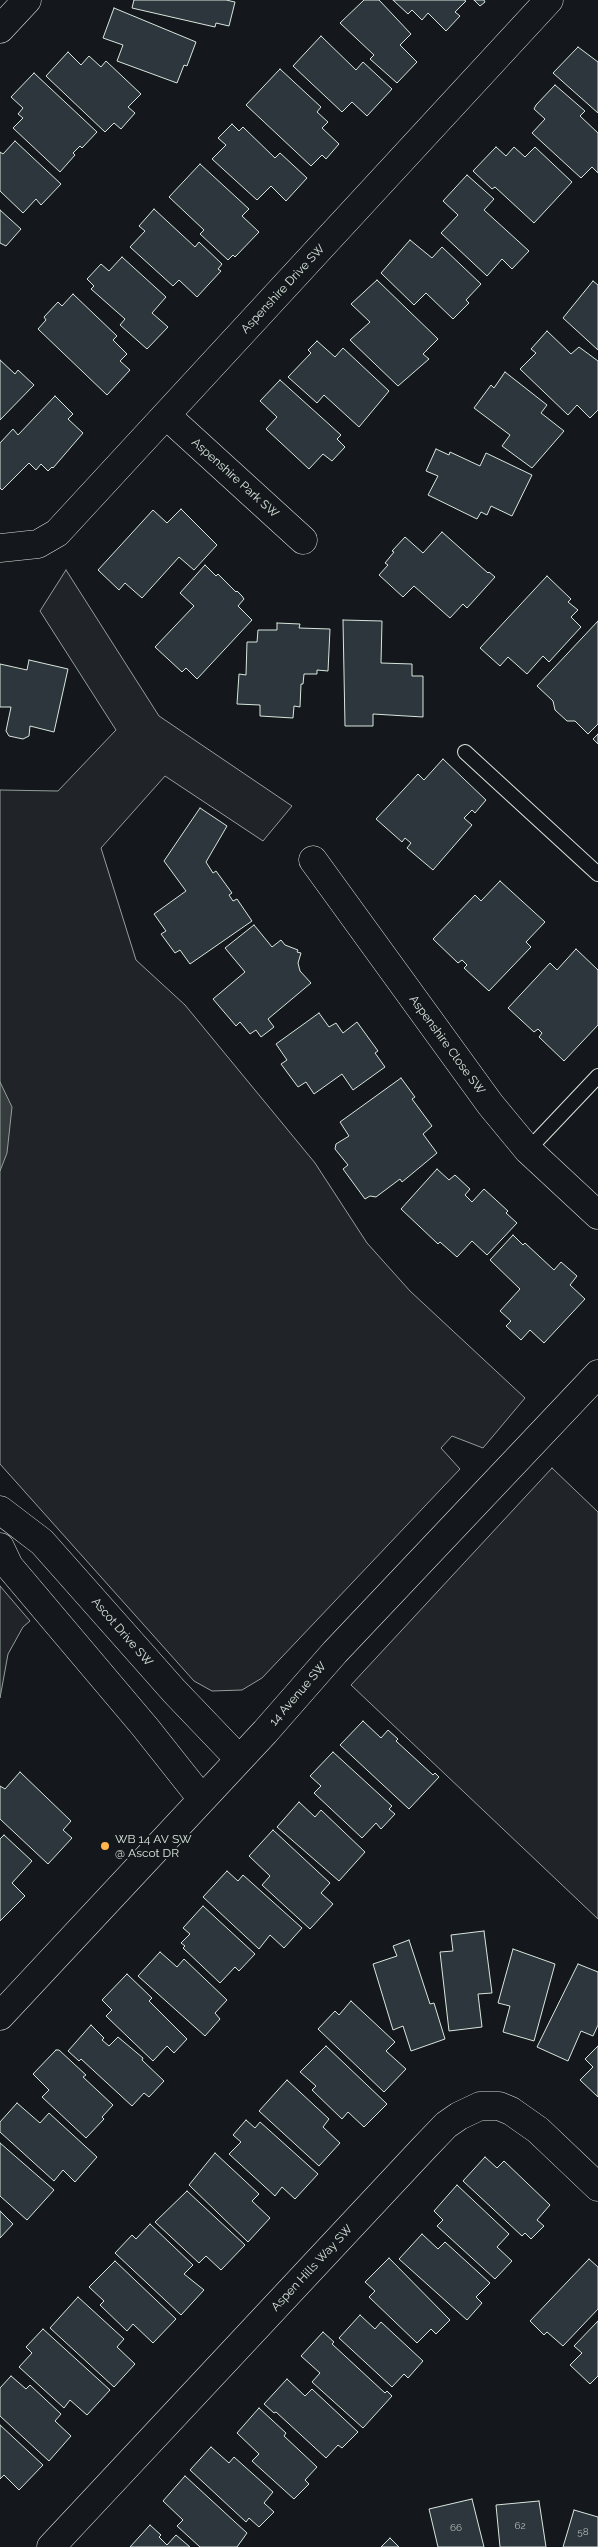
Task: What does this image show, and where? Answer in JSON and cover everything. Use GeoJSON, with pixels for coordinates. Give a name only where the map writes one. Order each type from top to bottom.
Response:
{"type":"FeatureCollection","features":[{"type":"Feature","properties":{"kind":"street"},"geometry":{"type":"LineString","coordinates":[[0,29],[27,0]]}},
{"type":"Feature","properties":{"kind":"street","name":"Aspenshire Drive SW"},"geometry":{"type":"LineString","coordinates":[[0,548],[38,544],[57,533],[549,0]]}},
{"type":"Feature","properties":{"kind":"street","name":"Aspenshire Park SW"},"geometry":{"type":"LineString","coordinates":[[167,416],[303,540]]}},
{"type":"Feature","properties":{"kind":"street","name":"Aspenshire Close SW"},"geometry":{"type":"LineString","coordinates":[[313,860],[490,1104],[528,1150],[598,1215]]}},
{"type":"Feature","properties":{"kind":"street","name":"14 Avenue SW"},"geometry":{"type":"LineString","coordinates":[[0,2016],[239,1759],[335,1652],[598,1374]]}},
{"type":"Feature","properties":{"kind":"street","name":"Ascot Drive SW"},"geometry":{"type":"LineString","coordinates":[[0,1510],[42,1542],[174,1692],[239,1759]]}},
{"type":"Feature","properties":{"kind":"street"},"geometry":{"type":"LineString","coordinates":[[0,1547],[8,1566],[145,1727],[202,1799]]}},
{"type":"Feature","properties":{"kind":"street","name":"Aspen Hills Way SW"},"geometry":{"type":"LineString","coordinates":[[51,2547],[446,2125],[459,2116],[480,2106],[499,2106],[511,2111],[538,2130],[598,2187]]}},
{"type":"Feature","properties":{"kind":"lane"},"geometry":{"type":"LineString","coordinates":[[465,752],[598,874]]}},
{"type":"Feature","properties":{"kind":"lane"},"geometry":{"type":"LineString","coordinates":[[528,1150],[598,1076]]}},
{"type":"Feature","properties":{"kind":"shaded area"},"geometry":{"type":"Polygon","coordinates":[[[66,570],[159,716],[292,806],[263,841],[165,776],[101,848],[136,960],[185,1005],[315,1163],[367,1243],[410,1291],[525,1398],[483,1448],[452,1436],[441,1448],[460,1469],[262,1678],[242,1690],[212,1691],[194,1681],[0,1464],[0,790],[58,791],[116,730],[40,611],[66,570]]]}},
{"type":"Feature","properties":{"kind":"shaded area"},"geometry":{"type":"Polygon","coordinates":[[[0,1082],[12,1107],[7,1153],[0,1171],[0,1082]]]}},
{"type":"Feature","properties":{"kind":"shaded area"},"geometry":{"type":"Polygon","coordinates":[[[552,1468],[598,1512],[598,1919],[351,1685],[552,1468]]]}},
{"type":"Feature","properties":{"kind":"shaded area"},"geometry":{"type":"Polygon","coordinates":[[[0,1586],[30,1621],[23,1627],[8,1654],[0,1698],[0,1586]]]}},
{"type":"Feature","properties":{"kind":"building"},"geometry":{"type":"Polygon","coordinates":[[[134,0],[226,0],[235,2],[229,26],[216,23],[215,27],[132,8],[134,0]]]}},
{"type":"Feature","properties":{"kind":"building"},"geometry":{"type":"Polygon","coordinates":[[[364,0],[379,0],[411,34],[400,45],[417,62],[397,83],[370,59],[374,55],[340,23],[364,0]]]}},
{"type":"Feature","properties":{"kind":"building"},"geometry":{"type":"Polygon","coordinates":[[[393,0],[466,1],[455,12],[460,16],[446,31],[428,13],[422,20],[412,10],[408,14],[393,0]]]}},
{"type":"Feature","properties":{"kind":"building"},"geometry":{"type":"Polygon","coordinates":[[[474,0],[484,0],[485,2],[480,6],[474,0]]]}},
{"type":"Feature","properties":{"kind":"building"},"geometry":{"type":"Polygon","coordinates":[[[114,8],[196,42],[187,66],[184,65],[177,83],[117,61],[123,45],[103,38],[114,8]]]}},
{"type":"Feature","properties":{"kind":"building"},"geometry":{"type":"Polygon","coordinates":[[[321,36],[356,70],[363,62],[392,89],[367,116],[352,102],[342,112],[293,66],[321,36]]]}},
{"type":"Feature","properties":{"kind":"building"},"geometry":{"type":"Polygon","coordinates":[[[578,47],[598,62],[598,113],[553,73],[578,47]]]}},
{"type":"Feature","properties":{"kind":"building"},"geometry":{"type":"Polygon","coordinates":[[[68,52],[81,65],[89,56],[101,67],[106,61],[141,94],[128,107],[135,113],[121,129],[114,123],[105,132],[46,76],[68,52]]]}},
{"type":"Feature","properties":{"kind":"building"},"geometry":{"type":"Polygon","coordinates":[[[280,69],[321,107],[317,112],[328,122],[322,128],[339,144],[326,159],[322,155],[311,166],[246,105],[280,69]]]}},
{"type":"Feature","properties":{"kind":"building"},"geometry":{"type":"Polygon","coordinates":[[[34,73],[97,132],[82,148],[80,146],[73,153],[75,155],[60,172],[13,128],[23,118],[18,114],[23,108],[11,97],[34,73]]]}},
{"type":"Feature","properties":{"kind":"building"},"geometry":{"type":"Polygon","coordinates":[[[555,85],[585,111],[580,116],[598,133],[598,173],[592,167],[581,178],[532,133],[545,119],[534,109],[555,85]]]}},
{"type":"Feature","properties":{"kind":"building"},"geometry":{"type":"Polygon","coordinates":[[[232,124],[239,131],[243,127],[275,158],[280,153],[307,178],[286,201],[271,186],[257,200],[212,159],[226,145],[218,138],[232,124]]]}},
{"type":"Feature","properties":{"kind":"building"},"geometry":{"type":"Polygon","coordinates":[[[15,141],[61,184],[41,205],[36,199],[23,213],[0,191],[0,152],[3,154],[15,141]]]}},
{"type":"Feature","properties":{"kind":"building"},"geometry":{"type":"Polygon","coordinates":[[[496,147],[506,156],[514,147],[525,157],[535,147],[572,182],[534,223],[495,187],[492,189],[473,171],[496,147]]]}},
{"type":"Feature","properties":{"kind":"building"},"geometry":{"type":"Polygon","coordinates":[[[200,164],[249,209],[242,216],[259,232],[235,257],[233,255],[228,260],[200,234],[204,230],[169,197],[200,164]]]}},
{"type":"Feature","properties":{"kind":"building"},"geometry":{"type":"Polygon","coordinates":[[[467,175],[494,199],[484,210],[529,251],[512,269],[502,259],[487,276],[441,233],[458,215],[443,201],[467,175]]]}},
{"type":"Feature","properties":{"kind":"building"},"geometry":{"type":"Polygon","coordinates":[[[154,209],[195,247],[199,242],[222,264],[218,269],[221,271],[197,297],[179,280],[173,286],[130,247],[145,231],[139,226],[154,209]]]}},
{"type":"Feature","properties":{"kind":"building"},"geometry":{"type":"Polygon","coordinates":[[[0,210],[21,229],[6,246],[0,243],[0,210]]]}},
{"type":"Feature","properties":{"kind":"building"},"geometry":{"type":"Polygon","coordinates":[[[410,240],[432,258],[442,247],[481,284],[466,300],[469,303],[453,319],[426,293],[414,305],[381,273],[410,240]]]}},
{"type":"Feature","properties":{"kind":"building"},"geometry":{"type":"Polygon","coordinates":[[[122,257],[166,297],[152,313],[168,327],[147,349],[120,325],[125,319],[91,289],[94,286],[87,279],[101,264],[109,271],[122,257]]]}},
{"type":"Feature","properties":{"kind":"building"},"geometry":{"type":"Polygon","coordinates":[[[377,280],[438,339],[423,354],[429,359],[398,386],[350,340],[370,322],[351,304],[377,280]]]}},
{"type":"Feature","properties":{"kind":"building"},"geometry":{"type":"Polygon","coordinates":[[[593,281],[598,285],[598,350],[563,318],[593,281]]]}},
{"type":"Feature","properties":{"kind":"building"},"geometry":{"type":"Polygon","coordinates":[[[73,294],[117,336],[113,340],[127,354],[120,361],[130,370],[107,395],[38,329],[46,320],[44,317],[58,302],[62,306],[73,294]]]}},
{"type":"Feature","properties":{"kind":"building"},"geometry":{"type":"Polygon","coordinates":[[[547,331],[571,354],[579,347],[598,361],[598,410],[590,418],[577,405],[568,415],[520,369],[536,353],[531,349],[547,331]]]}},
{"type":"Feature","properties":{"kind":"building"},"geometry":{"type":"Polygon","coordinates":[[[317,341],[335,357],[343,348],[389,391],[359,427],[324,395],[317,403],[288,377],[311,353],[308,350],[317,341]]]}},
{"type":"Feature","properties":{"kind":"building"},"geometry":{"type":"Polygon","coordinates":[[[0,360],[15,374],[18,370],[34,385],[0,420],[0,360]]]}},
{"type":"Feature","properties":{"kind":"building"},"geometry":{"type":"Polygon","coordinates":[[[505,372],[547,405],[541,413],[564,431],[532,468],[502,446],[510,435],[474,408],[491,385],[494,388],[505,372]]]}},
{"type":"Feature","properties":{"kind":"building"},"geometry":{"type":"Polygon","coordinates":[[[280,380],[341,435],[337,439],[345,447],[332,461],[323,454],[309,469],[266,429],[277,417],[260,401],[280,380]]]}},
{"type":"Feature","properties":{"kind":"building"},"geometry":{"type":"Polygon","coordinates":[[[55,396],[73,414],[68,419],[83,433],[53,468],[48,471],[41,464],[36,470],[29,463],[2,490],[0,488],[0,443],[13,429],[18,435],[55,396]]]}},
{"type":"Feature","properties":{"kind":"building"},"geometry":{"type":"Polygon","coordinates":[[[436,449],[449,455],[450,452],[480,466],[486,453],[532,475],[512,516],[491,506],[487,515],[481,512],[477,519],[428,495],[438,476],[426,471],[436,449]]]}},
{"type":"Feature","properties":{"kind":"building"},"geometry":{"type":"Polygon","coordinates":[[[181,509],[217,545],[194,570],[179,557],[142,598],[125,583],[119,590],[98,570],[153,510],[167,523],[181,509]]]}},
{"type":"Feature","properties":{"kind":"building"},"geometry":{"type":"Polygon","coordinates":[[[442,532],[495,577],[467,608],[463,604],[450,618],[414,586],[403,597],[379,575],[388,565],[385,563],[394,552],[392,551],[405,537],[423,553],[442,532]]]}},
{"type":"Feature","properties":{"kind":"building"},"geometry":{"type":"Polygon","coordinates":[[[205,565],[242,596],[244,599],[238,606],[252,620],[197,679],[186,668],[182,672],[155,647],[194,606],[180,593],[205,565]]]}},
{"type":"Feature","properties":{"kind":"building"},"geometry":{"type":"Polygon","coordinates":[[[547,576],[571,599],[568,602],[578,610],[571,617],[581,627],[549,662],[543,656],[527,674],[508,657],[500,666],[480,648],[547,576]]]}},
{"type":"Feature","properties":{"kind":"building"},"geometry":{"type":"Polygon","coordinates":[[[343,620],[382,621],[381,663],[412,664],[412,676],[423,676],[423,717],[373,714],[373,726],[345,726],[343,620]]]}},
{"type":"Feature","properties":{"kind":"building"},"geometry":{"type":"Polygon","coordinates":[[[598,621],[598,724],[588,734],[575,721],[567,721],[555,710],[553,701],[537,686],[598,621]]]}},
{"type":"Feature","properties":{"kind":"building"},"geometry":{"type":"Polygon","coordinates":[[[277,623],[300,624],[299,628],[330,629],[328,671],[317,670],[317,674],[304,674],[303,684],[301,684],[300,707],[294,706],[293,718],[260,716],[260,705],[237,704],[239,674],[246,675],[247,642],[257,642],[258,630],[277,630],[277,623]]]}},
{"type":"Feature","properties":{"kind":"building"},"geometry":{"type":"Polygon","coordinates":[[[29,660],[68,669],[54,732],[30,726],[29,736],[23,739],[9,736],[6,731],[11,707],[0,707],[0,664],[27,670],[29,660]]]}},
{"type":"Feature","properties":{"kind":"building"},"geometry":{"type":"Polygon","coordinates":[[[598,734],[598,744],[593,739],[598,734]]]}},
{"type":"Feature","properties":{"kind":"building"},"geometry":{"type":"Polygon","coordinates":[[[443,759],[486,800],[475,813],[472,810],[464,818],[472,825],[433,870],[407,848],[411,843],[405,838],[402,842],[376,819],[418,774],[424,780],[443,759]]]}},
{"type":"Feature","properties":{"kind":"building"},"geometry":{"type":"Polygon","coordinates":[[[200,808],[227,826],[206,862],[213,873],[216,871],[232,893],[229,895],[233,901],[237,899],[252,921],[190,964],[180,950],[175,953],[161,934],[166,931],[154,914],[186,891],[164,861],[200,808]]]}},
{"type":"Feature","properties":{"kind":"building"},"geometry":{"type":"Polygon","coordinates":[[[500,881],[545,922],[526,942],[531,947],[489,991],[464,968],[467,965],[462,960],[458,963],[433,939],[475,895],[481,901],[500,881]]]}},
{"type":"Feature","properties":{"kind":"building"},"geometry":{"type":"Polygon","coordinates":[[[254,925],[272,947],[281,940],[285,945],[301,953],[298,963],[300,971],[311,983],[268,1019],[274,1027],[261,1037],[256,1030],[250,1034],[240,1022],[236,1026],[213,999],[245,972],[225,948],[254,925]]]}},
{"type":"Feature","properties":{"kind":"building"},"geometry":{"type":"Polygon","coordinates":[[[576,949],[598,970],[598,1025],[564,1061],[539,1037],[542,1033],[538,1029],[534,1032],[508,1008],[550,963],[557,970],[576,949]]]}},
{"type":"Feature","properties":{"kind":"building"},"geometry":{"type":"Polygon","coordinates":[[[319,1013],[329,1027],[336,1023],[343,1033],[357,1022],[378,1051],[375,1053],[385,1067],[353,1090],[342,1074],[314,1094],[306,1082],[298,1087],[281,1064],[287,1060],[276,1044],[319,1013]]]}},
{"type":"Feature","properties":{"kind":"building"},"geometry":{"type":"Polygon","coordinates":[[[401,1078],[415,1097],[412,1099],[432,1126],[423,1134],[437,1153],[402,1182],[400,1179],[376,1197],[370,1196],[365,1199],[343,1169],[348,1165],[335,1149],[336,1144],[349,1136],[340,1122],[401,1078]]]}},
{"type":"Feature","properties":{"kind":"building"},"geometry":{"type":"Polygon","coordinates":[[[437,1169],[449,1180],[455,1175],[470,1189],[465,1195],[472,1202],[484,1189],[508,1211],[506,1213],[517,1223],[487,1255],[472,1241],[457,1257],[440,1242],[438,1244],[401,1209],[437,1169]]]}},
{"type":"Feature","properties":{"kind":"building"},"geometry":{"type":"Polygon","coordinates":[[[513,1235],[523,1245],[525,1243],[554,1270],[561,1262],[577,1276],[570,1285],[585,1299],[544,1343],[530,1330],[521,1340],[506,1326],[511,1321],[500,1311],[520,1289],[490,1260],[513,1235]]]}},
{"type":"Feature","properties":{"kind":"building"},"geometry":{"type":"Polygon","coordinates":[[[363,1721],[381,1738],[388,1730],[398,1739],[396,1741],[433,1775],[435,1773],[439,1777],[409,1809],[340,1745],[363,1721]]]}},
{"type":"Feature","properties":{"kind":"building"},"geometry":{"type":"Polygon","coordinates":[[[333,1752],[392,1806],[389,1809],[395,1814],[381,1829],[376,1823],[362,1838],[314,1793],[321,1786],[310,1776],[333,1752]]]}},
{"type":"Feature","properties":{"kind":"building"},"geometry":{"type":"Polygon","coordinates":[[[20,1772],[71,1821],[63,1830],[72,1838],[48,1864],[0,1819],[0,1786],[5,1789],[20,1772]]]}},
{"type":"Feature","properties":{"kind":"building"},"geometry":{"type":"Polygon","coordinates":[[[299,1802],[315,1817],[321,1810],[365,1852],[339,1881],[277,1827],[299,1802]]]}},
{"type":"Feature","properties":{"kind":"building"},"geometry":{"type":"Polygon","coordinates":[[[273,1830],[330,1883],[321,1893],[333,1904],[310,1929],[262,1885],[270,1876],[249,1856],[273,1830]]]}},
{"type":"Feature","properties":{"kind":"building"},"geometry":{"type":"Polygon","coordinates":[[[4,1835],[32,1861],[12,1883],[25,1896],[0,1921],[0,1839],[4,1835]]]}},
{"type":"Feature","properties":{"kind":"building"},"geometry":{"type":"Polygon","coordinates":[[[227,1871],[238,1881],[243,1875],[302,1928],[284,1948],[270,1935],[259,1949],[203,1897],[227,1871]]]}},
{"type":"Feature","properties":{"kind":"building"},"geometry":{"type":"Polygon","coordinates":[[[203,1906],[255,1954],[239,1971],[235,1967],[220,1983],[183,1948],[185,1946],[181,1943],[190,1934],[183,1928],[203,1906]]]}},
{"type":"Feature","properties":{"kind":"building"},"geometry":{"type":"Polygon","coordinates":[[[484,1931],[492,1993],[478,1994],[482,2027],[449,2031],[440,1952],[453,1951],[451,1935],[484,1931]]]}},
{"type":"Feature","properties":{"kind":"building"},"geometry":{"type":"Polygon","coordinates":[[[409,1940],[430,2004],[434,2003],[445,2039],[411,2051],[403,2026],[393,2030],[373,1964],[397,1956],[393,1946],[409,1940]]]}},
{"type":"Feature","properties":{"kind":"building"},"geometry":{"type":"Polygon","coordinates":[[[513,1949],[555,1964],[534,2041],[503,2032],[510,2006],[498,2003],[513,1949]]]}},
{"type":"Feature","properties":{"kind":"building"},"geometry":{"type":"Polygon","coordinates":[[[160,1952],[177,1967],[184,1959],[227,2000],[215,2013],[220,2019],[205,2036],[138,1976],[160,1952]]]}},
{"type":"Feature","properties":{"kind":"building"},"geometry":{"type":"Polygon","coordinates":[[[578,1964],[598,1972],[598,2025],[593,2036],[581,2031],[568,2061],[537,2047],[578,1964]]]}},
{"type":"Feature","properties":{"kind":"building"},"geometry":{"type":"Polygon","coordinates":[[[127,1974],[152,1998],[149,2001],[187,2039],[174,2053],[167,2046],[153,2061],[106,2016],[112,2010],[102,2000],[127,1974]]]}},
{"type":"Feature","properties":{"kind":"building"},"geometry":{"type":"Polygon","coordinates":[[[351,2001],[395,2042],[386,2051],[406,2069],[384,2092],[318,2029],[335,2011],[339,2015],[351,2001]]]}},
{"type":"Feature","properties":{"kind":"building"},"geometry":{"type":"Polygon","coordinates":[[[91,2025],[109,2046],[118,2037],[143,2058],[142,2060],[164,2081],[149,2097],[144,2093],[132,2106],[81,2059],[79,2061],[68,2051],[91,2025]]]}},
{"type":"Feature","properties":{"kind":"building"},"geometry":{"type":"Polygon","coordinates":[[[326,2046],[387,2104],[364,2127],[348,2112],[342,2119],[312,2090],[316,2086],[300,2072],[326,2046]]]}},
{"type":"Feature","properties":{"kind":"building"},"geometry":{"type":"Polygon","coordinates":[[[598,2046],[598,2097],[580,2080],[593,2067],[585,2059],[598,2046]]]}},
{"type":"Feature","properties":{"kind":"building"},"geometry":{"type":"Polygon","coordinates":[[[56,2050],[59,2050],[86,2075],[83,2077],[113,2105],[102,2117],[104,2119],[86,2138],[42,2097],[49,2090],[33,2074],[56,2050]]]}},
{"type":"Feature","properties":{"kind":"building"},"geometry":{"type":"Polygon","coordinates":[[[287,2080],[329,2119],[323,2127],[340,2143],[319,2166],[259,2111],[287,2080]]]}},
{"type":"Feature","properties":{"kind":"building"},"geometry":{"type":"Polygon","coordinates":[[[17,2103],[40,2123],[49,2113],[97,2157],[75,2182],[63,2170],[54,2181],[0,2132],[0,2122],[17,2103]]]}},
{"type":"Feature","properties":{"kind":"building"},"geometry":{"type":"Polygon","coordinates":[[[246,2120],[255,2128],[260,2122],[318,2174],[295,2199],[282,2187],[275,2196],[229,2154],[241,2142],[233,2135],[246,2120]]]}},
{"type":"Feature","properties":{"kind":"building"},"geometry":{"type":"Polygon","coordinates":[[[0,2143],[54,2190],[27,2220],[0,2196],[0,2143]]]}},
{"type":"Feature","properties":{"kind":"building"},"geometry":{"type":"Polygon","coordinates":[[[215,2153],[259,2194],[252,2201],[270,2218],[248,2242],[189,2185],[215,2153]]]}},
{"type":"Feature","properties":{"kind":"building"},"geometry":{"type":"Polygon","coordinates":[[[485,2157],[497,2168],[504,2161],[550,2205],[537,2220],[544,2226],[531,2239],[525,2233],[522,2236],[463,2181],[485,2157]]]}},
{"type":"Feature","properties":{"kind":"building"},"geometry":{"type":"Polygon","coordinates":[[[457,2185],[509,2234],[497,2247],[512,2261],[495,2279],[437,2226],[443,2220],[434,2211],[457,2185]]]}},
{"type":"Feature","properties":{"kind":"building"},"geometry":{"type":"Polygon","coordinates":[[[187,2191],[245,2245],[221,2270],[206,2256],[199,2263],[155,2222],[187,2191]]]}},
{"type":"Feature","properties":{"kind":"building"},"geometry":{"type":"Polygon","coordinates":[[[0,2211],[13,2224],[0,2238],[0,2211]]]}},
{"type":"Feature","properties":{"kind":"building"},"geometry":{"type":"Polygon","coordinates":[[[150,2224],[193,2265],[184,2274],[204,2290],[181,2315],[115,2253],[132,2235],[136,2239],[150,2224]]]}},
{"type":"Feature","properties":{"kind":"building"},"geometry":{"type":"Polygon","coordinates":[[[422,2234],[438,2249],[445,2242],[490,2283],[476,2297],[482,2303],[467,2320],[399,2259],[422,2234]]]}},
{"type":"Feature","properties":{"kind":"building"},"geometry":{"type":"Polygon","coordinates":[[[389,2258],[450,2320],[436,2334],[431,2329],[417,2343],[369,2297],[375,2291],[365,2282],[389,2258]]]}},
{"type":"Feature","properties":{"kind":"building"},"geometry":{"type":"Polygon","coordinates":[[[589,2259],[598,2267],[598,2309],[563,2346],[547,2332],[544,2335],[530,2321],[589,2259]]]}},
{"type":"Feature","properties":{"kind":"building"},"geometry":{"type":"Polygon","coordinates":[[[115,2261],[176,2319],[153,2343],[133,2324],[127,2331],[100,2305],[104,2301],[89,2287],[115,2261]]]}},
{"type":"Feature","properties":{"kind":"building"},"geometry":{"type":"Polygon","coordinates":[[[78,2297],[124,2339],[117,2347],[135,2364],[114,2387],[50,2328],[78,2297]]]}},
{"type":"Feature","properties":{"kind":"building"},"geometry":{"type":"Polygon","coordinates":[[[360,2315],[375,2329],[381,2322],[423,2361],[408,2378],[404,2374],[392,2387],[339,2338],[360,2315]]]}},
{"type":"Feature","properties":{"kind":"building"},"geometry":{"type":"Polygon","coordinates":[[[598,2321],[598,2376],[590,2384],[570,2365],[582,2353],[574,2346],[598,2321]]]}},
{"type":"Feature","properties":{"kind":"building"},"geometry":{"type":"Polygon","coordinates":[[[43,2329],[110,2390],[87,2415],[70,2400],[64,2408],[19,2367],[32,2353],[26,2347],[43,2329]]]}},
{"type":"Feature","properties":{"kind":"building"},"geometry":{"type":"Polygon","coordinates":[[[323,2332],[334,2342],[332,2344],[385,2393],[387,2391],[392,2396],[363,2428],[312,2382],[320,2373],[301,2356],[323,2332]]]}},
{"type":"Feature","properties":{"kind":"building"},"geometry":{"type":"Polygon","coordinates":[[[11,2376],[26,2389],[30,2385],[61,2414],[55,2421],[71,2436],[49,2461],[0,2416],[0,2388],[11,2376]]]}},
{"type":"Feature","properties":{"kind":"building"},"geometry":{"type":"Polygon","coordinates":[[[287,2379],[305,2396],[312,2389],[358,2432],[342,2448],[338,2445],[326,2458],[276,2412],[274,2413],[264,2404],[287,2379]]]}},
{"type":"Feature","properties":{"kind":"building"},"geometry":{"type":"Polygon","coordinates":[[[259,2408],[286,2433],[284,2436],[317,2467],[305,2480],[309,2484],[294,2499],[252,2461],[259,2454],[237,2433],[259,2408]]]}},
{"type":"Feature","properties":{"kind":"building"},"geometry":{"type":"Polygon","coordinates":[[[0,2425],[43,2465],[19,2490],[4,2475],[0,2479],[0,2425]]]}},
{"type":"Feature","properties":{"kind":"building"},"geometry":{"type":"Polygon","coordinates":[[[211,2447],[229,2463],[234,2457],[273,2492],[264,2503],[274,2512],[259,2527],[249,2518],[246,2522],[190,2470],[211,2447]]]}},
{"type":"Feature","properties":{"kind":"building"},"geometry":{"type":"Polygon","coordinates":[[[185,2476],[247,2533],[237,2547],[200,2547],[177,2526],[183,2520],[163,2501],[185,2476]]]}},
{"type":"Feature","properties":{"kind":"building"},"geometry":{"type":"Polygon","coordinates":[[[472,2499],[484,2547],[438,2547],[429,2509],[472,2499]]]}},
{"type":"Feature","properties":{"kind":"building"},"geometry":{"type":"Polygon","coordinates":[[[539,2501],[546,2547],[500,2547],[496,2505],[539,2501]]]}},
{"type":"Feature","properties":{"kind":"building"},"geometry":{"type":"Polygon","coordinates":[[[574,2510],[598,2517],[598,2547],[563,2547],[574,2510]]]}},
{"type":"Feature","properties":{"kind":"building"},"geometry":{"type":"Polygon","coordinates":[[[150,2525],[161,2535],[159,2537],[167,2545],[176,2535],[190,2547],[130,2547],[150,2525]]]}},
{"type":"Feature","properties":{"kind":"building"},"geometry":{"type":"Polygon","coordinates":[[[390,2538],[399,2547],[381,2547],[390,2538]]]}},
{"type":"Feature","properties":{"kind":"place","name":"WB 14 AV SW @ Ascot DR"},"geometry":{"type":"Point","coordinates":[105,1846]}}]}
